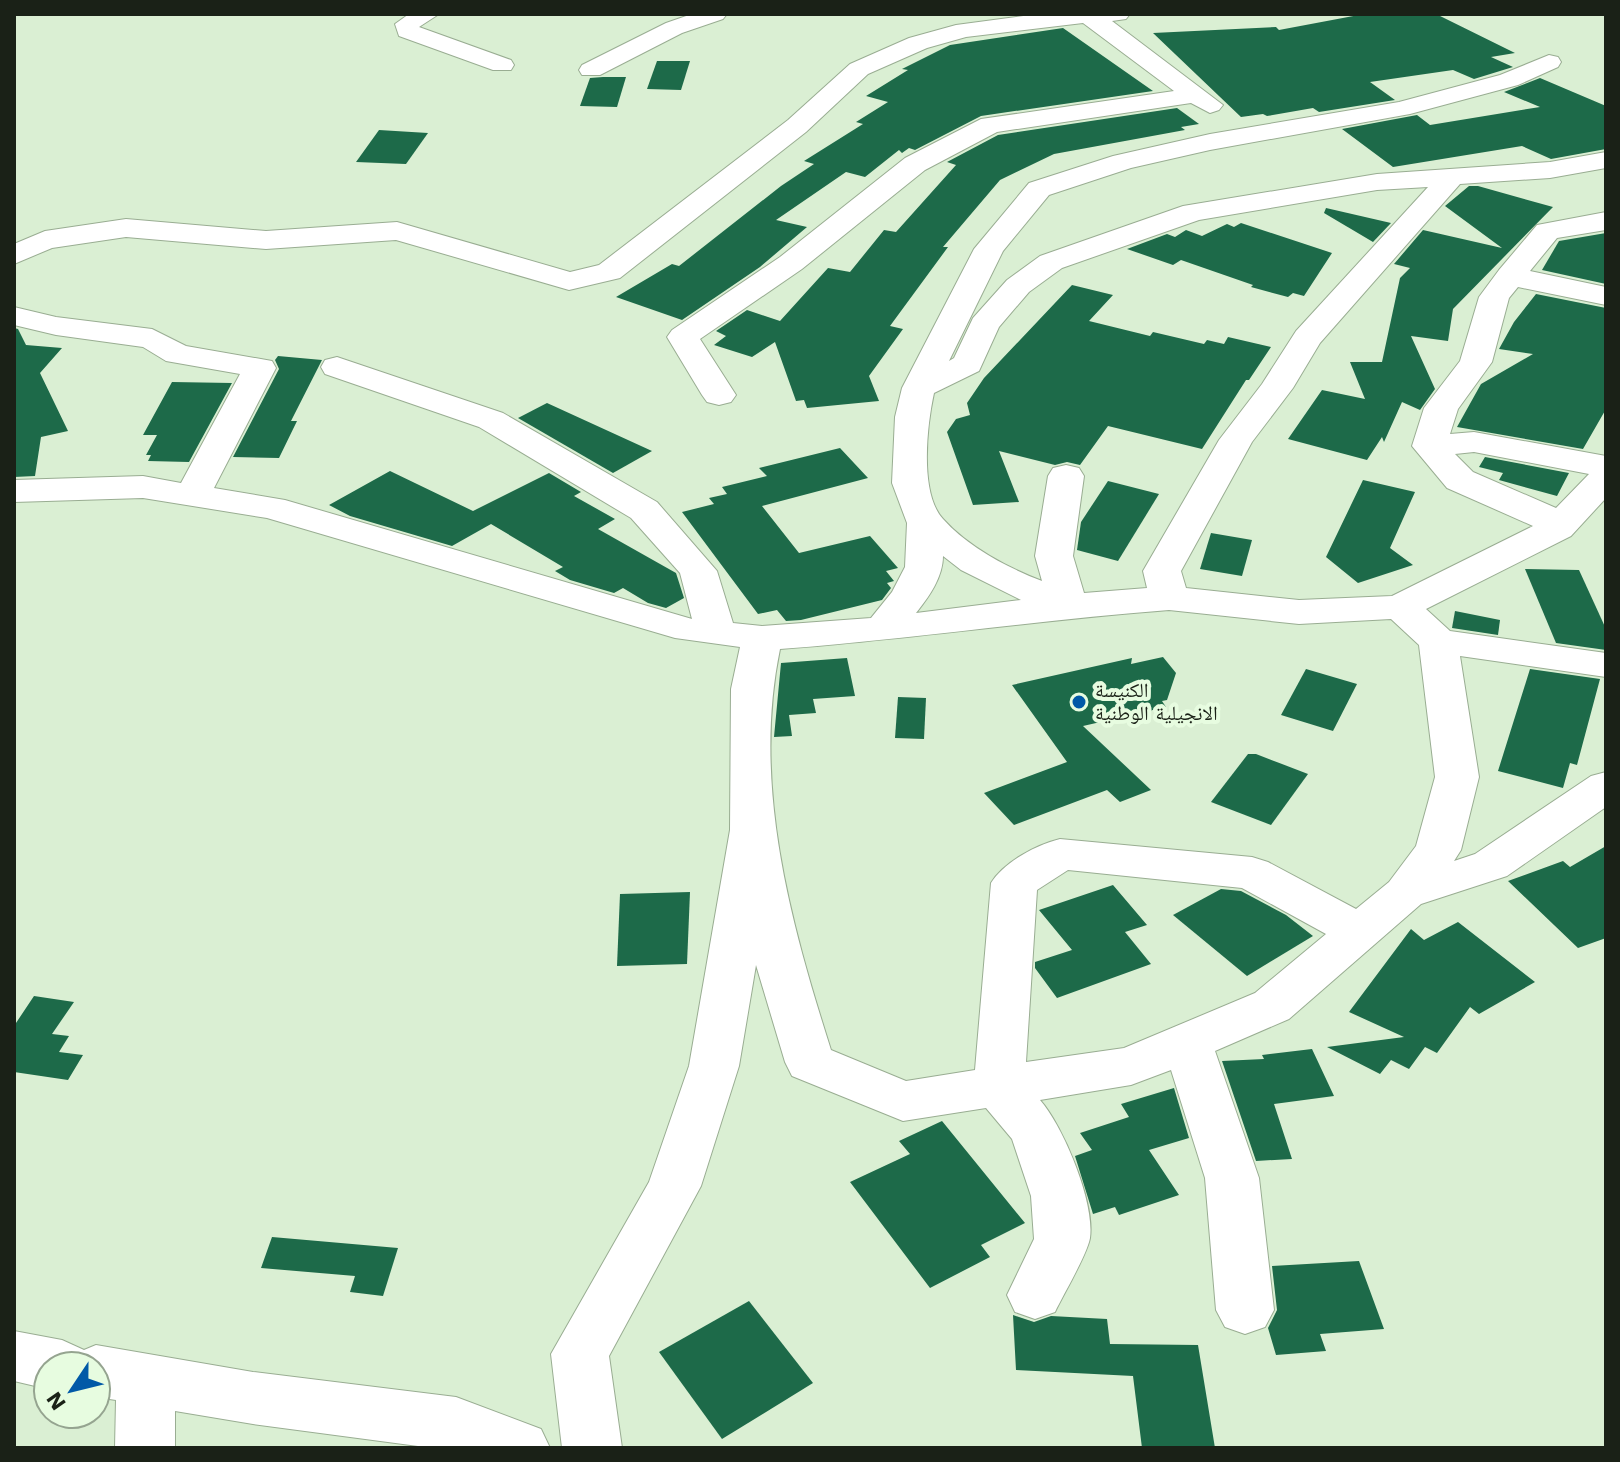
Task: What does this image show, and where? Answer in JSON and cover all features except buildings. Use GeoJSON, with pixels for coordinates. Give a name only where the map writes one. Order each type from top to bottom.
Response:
{"type":"FeatureCollection","features":[{"type":"Feature","properties":{"kind":"street"},"geometry":{"type":"LineString","coordinates":[[427,14],[407,24],[407,31],[502,65]]}},
{"type":"Feature","properties":{"kind":"street"},"geometry":{"type":"LineString","coordinates":[[591,70],[674,28],[715,14]]}},
{"type":"Feature","properties":{"kind":"street"},"geometry":{"type":"LineString","coordinates":[[14,246],[126,228],[266,240],[397,231],[569,281],[609,272],[797,126],[859,69],[918,43],[964,30],[1118,14]]}},
{"type":"Feature","properties":{"kind":"street"},"geometry":{"type":"LineString","coordinates":[[1088,15],[1250,134]]}},
{"type":"Feature","properties":{"kind":"street"},"geometry":{"type":"LineString","coordinates":[[883,629],[910,595],[924,567],[925,523],[910,483],[912,417],[919,388],[989,249],[1039,189],[1123,162],[1250,134],[1401,109],[1509,80],[1549,62]]}},
{"type":"Feature","properties":{"kind":"street"},"geometry":{"type":"LineString","coordinates":[[719,395],[683,337],[791,263],[915,164],[990,125],[1196,95]]}},
{"type":"Feature","properties":{"kind":"street"},"geometry":{"type":"LineString","coordinates":[[919,388],[968,364],[984,325],[1018,286],[1051,262],[1193,212],[1377,182],[1550,170],[1606,160]]}},
{"type":"Feature","properties":{"kind":"street"},"geometry":{"type":"LineString","coordinates":[[1169,598],[1162,571],[1236,440],[1276,388],[1307,338],[1452,177]]}},
{"type":"Feature","properties":{"kind":"street"},"geometry":{"type":"LineString","coordinates":[[1429,446],[1441,408],[1476,362],[1494,297],[1510,276],[1547,231],[1606,221]]}},
{"type":"Feature","properties":{"kind":"street"},"geometry":{"type":"LineString","coordinates":[[14,255],[45,240]]}},
{"type":"Feature","properties":{"kind":"street"},"geometry":{"type":"LineString","coordinates":[[1510,276],[1606,296]]}},
{"type":"Feature","properties":{"kind":"street"},"geometry":{"type":"LineString","coordinates":[[14,316],[56,326],[152,339],[177,354],[260,368],[192,496]]}},
{"type":"Feature","properties":{"kind":"street"},"geometry":{"type":"LineString","coordinates":[[337,367],[491,420],[644,510],[698,571],[739,635],[751,689],[752,830],[732,968],[709,1081],[674,1186],[580,1354],[592,1448]]}},
{"type":"Feature","properties":{"kind":"street"},"geometry":{"type":"LineString","coordinates":[[1429,446],[1474,442],[1606,467]]}},
{"type":"Feature","properties":{"kind":"street"},"geometry":{"type":"LineString","coordinates":[[1429,446],[1460,480],[1542,515],[1558,528]]}},
{"type":"Feature","properties":{"kind":"street"},"geometry":{"type":"LineString","coordinates":[[1066,476],[1054,556],[1068,606]]}},
{"type":"Feature","properties":{"kind":"street"},"geometry":{"type":"LineString","coordinates":[[14,491],[143,487],[272,508],[674,625],[739,635],[883,629],[1068,606],[1169,598],[1299,612],[1400,607],[1558,528],[1606,477]]}},
{"type":"Feature","properties":{"kind":"street"},"geometry":{"type":"LineString","coordinates":[[925,523],[974,562],[1068,606]]}},
{"type":"Feature","properties":{"kind":"street"},"geometry":{"type":"LineString","coordinates":[[1400,607],[1438,641],[1606,665]]}},
{"type":"Feature","properties":{"kind":"street"},"geometry":{"type":"LineString","coordinates":[[752,830],[777,954],[810,1062],[903,1101],[1131,1066],[1272,1006],[1405,893],[1438,850],[1457,777],[1438,641]]}},
{"type":"Feature","properties":{"kind":"street"},"geometry":{"type":"LineString","coordinates":[[1405,893],[1491,865],[1606,786]]}},
{"type":"Feature","properties":{"kind":"street"},"geometry":{"type":"LineString","coordinates":[[1035,1295],[1062,1239],[1058,1196],[1035,1130],[999,1088],[1014,883],[1060,854],[1252,873],[1361,932]]}},
{"type":"Feature","properties":{"kind":"street"},"geometry":{"type":"LineString","coordinates":[[1187,1042],[1232,1178],[1245,1310]]}},
{"type":"Feature","properties":{"kind":"street"},"geometry":{"type":"LineString","coordinates":[[145,1448],[121,1376],[253,1398],[456,1424],[520,1448]]}},
{"type":"Feature","properties":{"kind":"place","name":"الكنيسة الانجيلية الوطنية"},"geometry":{"type":"Point","coordinates":[1079,702]}}]}
